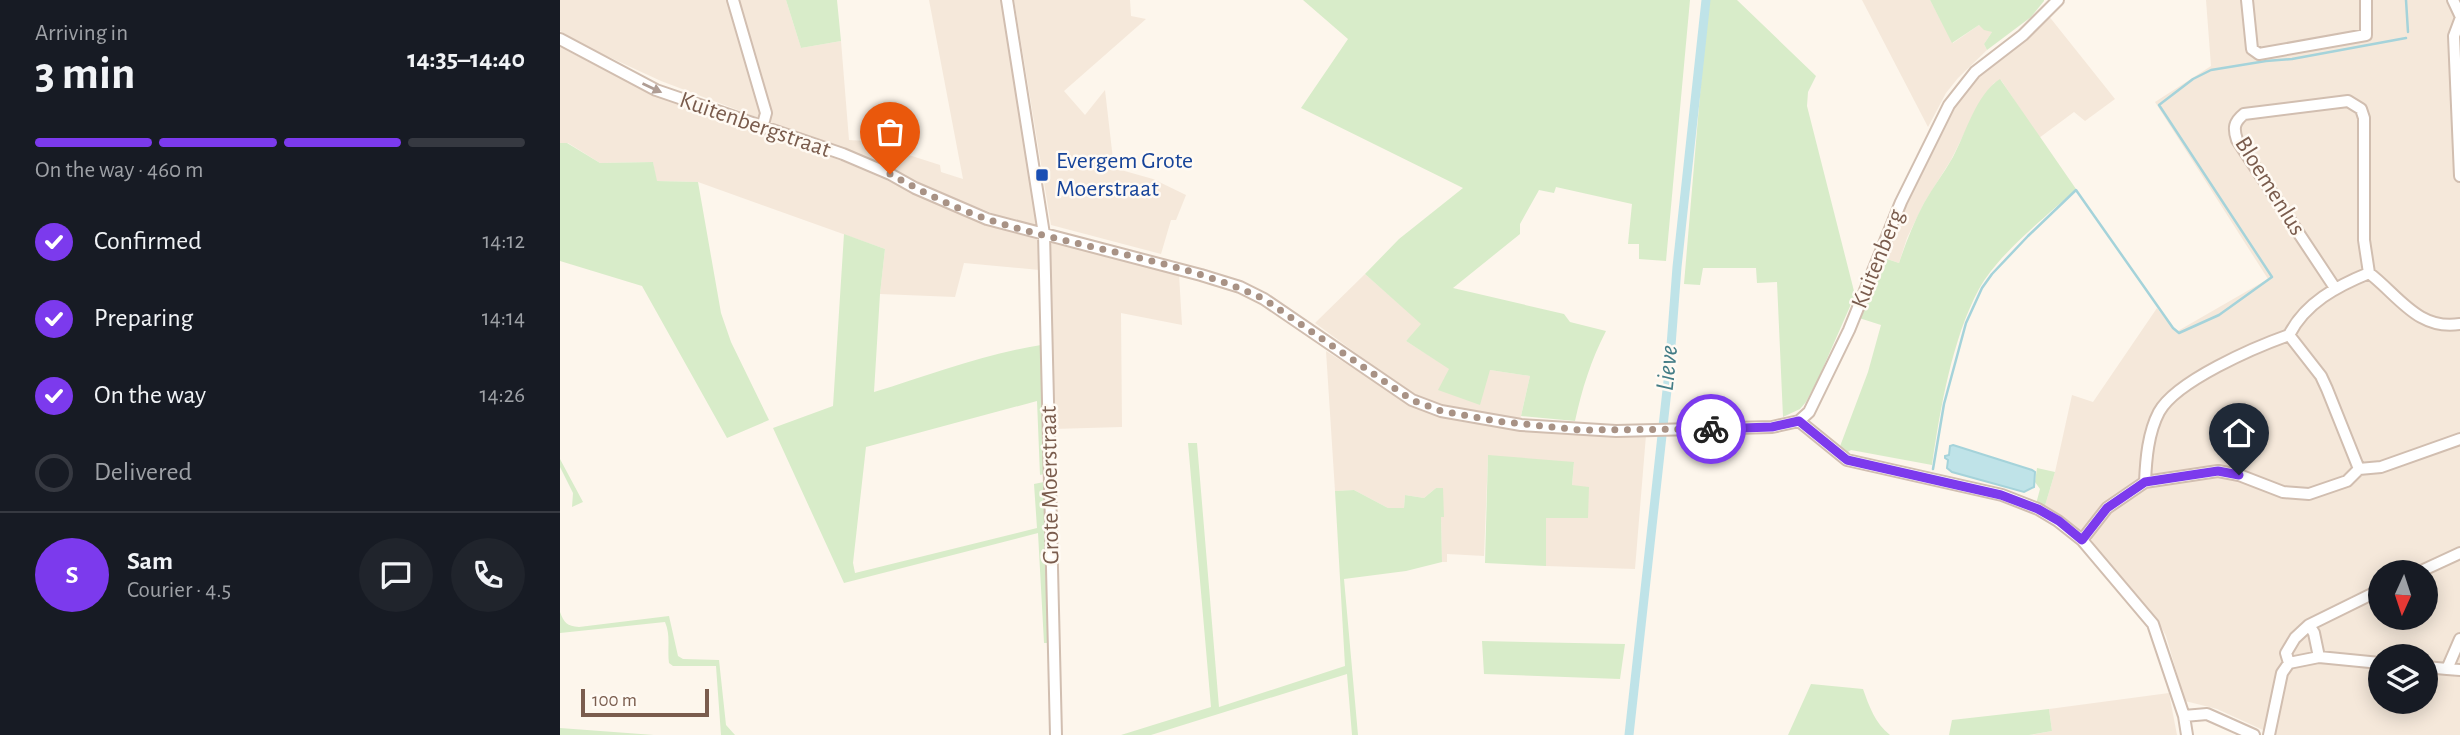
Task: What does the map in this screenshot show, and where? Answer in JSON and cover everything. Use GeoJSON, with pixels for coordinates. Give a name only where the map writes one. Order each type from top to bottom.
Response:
{"type":"FeatureCollection","features":[{"type":"Feature","properties":{"kind":"street"},"geometry":{"type":"LineString","coordinates":[[733,0],[766,113],[762,128]]}},
{"type":"Feature","properties":{"kind":"street","name":"Grote Moerstraat"},"geometry":{"type":"LineString","coordinates":[[1007,0],[1044,234],[1056,735]]}},
{"type":"Feature","properties":{"kind":"street","name":"Kuitenberg"},"geometry":{"type":"LineString","coordinates":[[1799,421],[1809,412],[1818,396],[1849,330],[1901,202],[1949,105],[1975,72],[2023,35],[2058,0]]}},
{"type":"Feature","properties":{"kind":"street"},"geometry":{"type":"LineString","coordinates":[[2247,0],[2252,49],[2259,54],[2366,35],[2366,0]]}},
{"type":"Feature","properties":{"kind":"street"},"geometry":{"type":"LineString","coordinates":[[2453,0],[2460,18],[2454,36],[2460,176]]}},
{"type":"Feature","properties":{"kind":"street","name":"Kuitenbergstraat"},"geometry":{"type":"LineString","coordinates":[[560,39],[656,90],[762,128],[792,135],[866,164],[987,219],[1240,287],[1274,305],[1412,400],[1441,411],[1531,426],[1580,430],[1772,427],[1799,421]]}},
{"type":"Feature","properties":{"kind":"street","name":"Bloemenlus"},"geometry":{"type":"LineString","coordinates":[[2335,288],[2237,140],[2234,127],[2244,114],[2348,101],[2361,109],[2364,118],[2364,240],[2369,273]]}},
{"type":"Feature","properties":{"kind":"street"},"geometry":{"type":"LineString","coordinates":[[2145,482],[2151,435],[2159,412],[2172,395],[2199,377],[2289,335],[2302,317],[2335,288],[2369,273],[2404,306],[2423,319],[2444,325],[2460,324]]}},
{"type":"Feature","properties":{"kind":"street"},"geometry":{"type":"LineString","coordinates":[[2289,335],[2321,376],[2359,470]]}},
{"type":"Feature","properties":{"kind":"street"},"geometry":{"type":"LineString","coordinates":[[1799,421],[1847,460],[2001,495],[2038,509],[2059,521],[2082,540],[2153,624],[2185,716],[2187,735]]}},
{"type":"Feature","properties":{"kind":"street"},"geometry":{"type":"LineString","coordinates":[[2082,540],[2107,508],[2145,482],[2218,471],[2239,475],[2283,492],[2309,494],[2347,481],[2359,470],[2381,467],[2460,439]]}},
{"type":"Feature","properties":{"kind":"street"},"geometry":{"type":"LineString","coordinates":[[2438,563],[2460,553]]}},
{"type":"Feature","properties":{"kind":"street"},"geometry":{"type":"LineString","coordinates":[[2447,559],[2460,561]]}},
{"type":"Feature","properties":{"kind":"street"},"geometry":{"type":"LineString","coordinates":[[2269,735],[2280,681],[2289,663],[2286,653],[2295,638],[2309,625],[2368,596]]}},
{"type":"Feature","properties":{"kind":"street"},"geometry":{"type":"LineString","coordinates":[[2309,625],[2314,633],[2319,657]]}},
{"type":"Feature","properties":{"kind":"street"},"geometry":{"type":"LineString","coordinates":[[2447,669],[2460,639]]}},
{"type":"Feature","properties":{"kind":"street"},"geometry":{"type":"LineString","coordinates":[[2289,663],[2319,657],[2368,662]]}},
{"type":"Feature","properties":{"kind":"street"},"geometry":{"type":"LineString","coordinates":[[2438,668],[2460,670]]}},
{"type":"Feature","properties":{"kind":"street"},"geometry":{"type":"LineString","coordinates":[[2185,716],[2207,714],[2254,735]]}},
{"type":"Feature","properties":{"kind":"shaded area"},"geometry":{"type":"Polygon","coordinates":[[[560,0],[786,0],[801,48],[841,41],[849,140],[865,141],[940,165],[941,172],[963,179],[929,0],[1004,0],[1040,216],[1037,226],[1005,218],[956,199],[848,152],[661,81],[583,45],[560,31],[560,0]]]}},
{"type":"Feature","properties":{"kind":"shaded area"},"geometry":{"type":"Polygon","coordinates":[[[1014,0],[1130,0],[1131,16],[1146,19],[1064,91],[1085,115],[1105,90],[1114,168],[1153,179],[1186,195],[1176,220],[1171,220],[1161,254],[1051,225],[1014,0]]]}},
{"type":"Feature","properties":{"kind":"shaded area"},"geometry":{"type":"Polygon","coordinates":[[[1862,0],[1930,0],[1953,43],[1979,25],[1992,32],[1984,44],[1987,50],[1946,93],[1928,127],[1862,0]]]}},
{"type":"Feature","properties":{"kind":"shaded area"},"geometry":{"type":"Polygon","coordinates":[[[2206,0],[2460,0],[2460,735],[2274,735],[2217,709],[2185,701],[2166,636],[2156,617],[2095,548],[2091,538],[2097,530],[2091,523],[2080,530],[2044,509],[2072,395],[2093,402],[2157,308],[2176,332],[2268,279],[2155,102],[2211,66],[2206,0]]]}},
{"type":"Feature","properties":{"kind":"shaded area"},"geometry":{"type":"Polygon","coordinates":[[[2048,15],[2115,99],[2085,121],[2074,112],[2039,138],[2001,80],[1994,83],[1978,106],[1951,160],[1924,203],[1907,238],[1899,263],[1881,257],[1953,103],[1982,70],[2048,15]]]}},
{"type":"Feature","properties":{"kind":"shaded area"},"geometry":{"type":"Polygon","coordinates":[[[560,47],[626,81],[677,102],[842,161],[969,216],[1039,240],[1040,270],[964,263],[955,297],[880,294],[885,249],[698,182],[656,181],[653,162],[600,163],[568,143],[560,143],[560,47]]]}},
{"type":"Feature","properties":{"kind":"shaded area"},"geometry":{"type":"Polygon","coordinates":[[[1053,242],[1179,274],[1182,325],[1121,313],[1122,427],[1053,429],[1048,246],[1053,242]]]}},
{"type":"Feature","properties":{"kind":"shaded area"},"geometry":{"type":"Polygon","coordinates":[[[1365,274],[1422,324],[1406,341],[1450,369],[1439,390],[1490,370],[1530,376],[1520,420],[1450,409],[1406,390],[1315,323],[1365,274]]]}},
{"type":"Feature","properties":{"kind":"shaded area"},"geometry":{"type":"Polygon","coordinates":[[[1326,351],[1422,411],[1463,422],[1570,432],[1646,435],[1635,569],[1546,566],[1546,518],[1588,517],[1572,485],[1574,463],[1488,456],[1484,556],[1447,554],[1447,562],[1442,562],[1443,517],[1436,488],[1424,498],[1405,495],[1404,508],[1388,508],[1354,490],[1335,491],[1326,351]]]}},
{"type":"Feature","properties":{"kind":"shaded area"},"geometry":{"type":"Polygon","coordinates":[[[2169,693],[2177,735],[2030,735],[2052,731],[2049,709],[2169,693]]]}},
{"type":"Feature","properties":{"kind":"green space"},"geometry":{"type":"Polygon","coordinates":[[[786,0],[837,0],[841,41],[801,48],[786,0]]]}},
{"type":"Feature","properties":{"kind":"green space"},"geometry":{"type":"Polygon","coordinates":[[[1303,0],[1690,0],[1666,261],[1639,259],[1639,244],[1628,244],[1632,204],[1556,187],[1554,193],[1539,190],[1520,224],[1520,234],[1453,288],[1564,314],[1570,322],[1606,331],[1588,375],[1575,421],[1521,416],[1530,376],[1490,370],[1480,405],[1438,390],[1449,369],[1406,341],[1421,324],[1365,274],[1399,239],[1463,188],[1301,108],[1348,39],[1303,0]]]}},
{"type":"Feature","properties":{"kind":"green space"},"geometry":{"type":"Polygon","coordinates":[[[1708,0],[1737,0],[1816,76],[1808,92],[1807,106],[1855,295],[1806,402],[1800,409],[1783,417],[1777,282],[1757,283],[1756,268],[1703,268],[1700,285],[1684,284],[1708,0]]]}},
{"type":"Feature","properties":{"kind":"green space"},"geometry":{"type":"Polygon","coordinates":[[[1930,0],[2044,1],[2031,17],[1987,50],[1984,44],[1992,32],[1979,25],[1952,43],[1930,0]]]}},
{"type":"Feature","properties":{"kind":"green space"},"geometry":{"type":"Polygon","coordinates":[[[2000,79],[2076,189],[2010,249],[1979,289],[1954,352],[1932,465],[1851,450],[1847,455],[1839,449],[1868,372],[1881,325],[1856,317],[1881,257],[1899,263],[1920,210],[1953,157],[1978,104],[1984,94],[2000,79]]]}},
{"type":"Feature","properties":{"kind":"green space"},"geometry":{"type":"Polygon","coordinates":[[[560,143],[567,143],[600,163],[653,162],[657,181],[698,182],[721,313],[731,342],[769,420],[727,438],[642,286],[560,261],[560,143]]]}},
{"type":"Feature","properties":{"kind":"green space"},"geometry":{"type":"Polygon","coordinates":[[[844,234],[885,249],[874,392],[977,359],[1041,345],[1044,474],[1040,475],[1037,401],[866,447],[853,563],[855,573],[1037,528],[1034,484],[1044,482],[1049,643],[1044,643],[1038,533],[844,583],[773,428],[833,406],[844,234]]]}},
{"type":"Feature","properties":{"kind":"green space"},"geometry":{"type":"Polygon","coordinates":[[[1188,443],[1197,443],[1219,707],[1345,666],[1335,491],[1354,490],[1388,508],[1404,508],[1405,495],[1424,498],[1436,488],[1443,488],[1442,562],[1406,571],[1344,579],[1358,735],[1352,735],[1347,674],[1151,735],[1121,735],[1211,707],[1188,443]]]}},
{"type":"Feature","properties":{"kind":"green space"},"geometry":{"type":"Polygon","coordinates":[[[1488,455],[1574,462],[1572,485],[1589,487],[1588,518],[1546,518],[1546,566],[1485,563],[1488,455]]]}},
{"type":"Feature","properties":{"kind":"green space"},"geometry":{"type":"Polygon","coordinates":[[[560,459],[583,502],[572,507],[573,493],[560,467],[560,459]]]}},
{"type":"Feature","properties":{"kind":"green space"},"geometry":{"type":"Polygon","coordinates":[[[2037,468],[2055,472],[2044,509],[2036,504],[2040,489],[2035,482],[2037,468]]]}},
{"type":"Feature","properties":{"kind":"green space"},"geometry":{"type":"Polygon","coordinates":[[[560,612],[566,623],[579,627],[669,616],[678,656],[683,659],[719,660],[726,725],[735,735],[721,735],[716,666],[673,666],[669,663],[665,622],[560,633],[560,612]]]}},
{"type":"Feature","properties":{"kind":"green space"},"geometry":{"type":"Polygon","coordinates":[[[1482,641],[1625,644],[1620,679],[1484,674],[1482,641]]]}},
{"type":"Feature","properties":{"kind":"green space"},"geometry":{"type":"Polygon","coordinates":[[[1811,684],[1863,689],[1876,720],[1890,735],[1788,735],[1811,684]]]}},
{"type":"Feature","properties":{"kind":"green space"},"geometry":{"type":"Polygon","coordinates":[[[2049,709],[2052,731],[2029,735],[1949,735],[1952,720],[2049,709]]]}},
{"type":"Feature","properties":{"kind":"green space"},"geometry":{"type":"Polygon","coordinates":[[[560,728],[654,735],[560,735],[560,728]]]}},
{"type":"Feature","properties":{"kind":"water"},"geometry":{"type":"Polygon","coordinates":[[[1950,446],[2032,470],[2035,472],[2034,487],[2024,492],[1952,472],[1947,468],[1948,460],[1945,456],[1949,455],[1950,446]]]}},
{"type":"Feature","properties":{"kind":"waterway","name":"Lieve"},"geometry":{"type":"LineString","coordinates":[[1629,735],[1706,0]]}},
{"type":"Feature","properties":{"kind":"waterway"},"geometry":{"type":"LineString","coordinates":[[2406,0],[2408,32]]}},
{"type":"Feature","properties":{"kind":"waterway"},"geometry":{"type":"LineString","coordinates":[[1933,469],[1944,404],[1966,323],[1982,288],[2028,236],[2076,190],[2179,333],[2219,315],[2272,277],[2159,105],[2193,79],[2211,70],[2292,59],[2406,38]]}},
{"type":"Feature","properties":{"kind":"way so far"},"geometry":{"type":"LineString","coordinates":[[890,174],[915,188],[987,219],[1240,287],[1293,317],[1412,400],[1441,411],[1521,425],[1580,430],[1711,429]]}},
{"type":"Feature","properties":{"kind":"place","name":"Evergem Grote Moerstraat"},"geometry":{"type":"Point","coordinates":[1042,175]}},
{"type":"Feature","properties":{"kind":"route"},"geometry":{"type":"LineString","coordinates":[[1711,429],[1772,427],[1799,421],[1847,460],[2001,495],[2038,509],[2059,521],[2082,540],[2107,508],[2145,482],[2218,471],[2239,475]]}}]}
